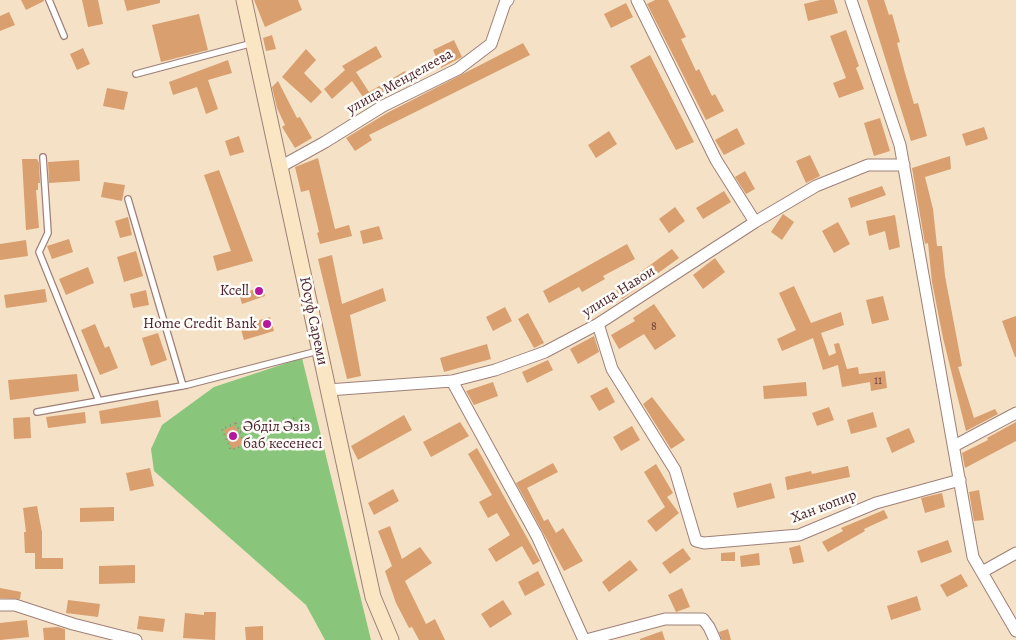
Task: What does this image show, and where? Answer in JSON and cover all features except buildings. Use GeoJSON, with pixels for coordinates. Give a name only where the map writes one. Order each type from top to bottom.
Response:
{"type":"FeatureCollection","features":[{"type":"Feature","properties":{"kind":"main road","name":"Юсуф Сареми"},"geometry":{"type":"LineString","coordinates":[[244,0],[373,597],[391,640]]}},
{"type":"Feature","properties":{"kind":"street","name":"улица Менделеева"},"geometry":{"type":"LineString","coordinates":[[280,166],[325,142],[383,106],[458,69],[491,44],[505,3],[508,0]]}},
{"type":"Feature","properties":{"kind":"street"},"geometry":{"type":"LineString","coordinates":[[637,0],[716,160],[755,222]]}},
{"type":"Feature","properties":{"kind":"street"},"geometry":{"type":"LineString","coordinates":[[851,0],[900,146],[973,558],[1016,631]]}},
{"type":"Feature","properties":{"kind":"street","name":"улица Навои"},"geometry":{"type":"LineString","coordinates":[[328,390],[452,381],[495,370],[544,352],[598,324],[755,222],[816,186],[868,165],[904,165]]}},
{"type":"Feature","properties":{"kind":"street","name":"Хан копир"},"geometry":{"type":"LineString","coordinates":[[598,324],[612,369],[675,470],[696,541],[704,543],[799,536],[876,503],[960,480]]}},
{"type":"Feature","properties":{"kind":"street"},"geometry":{"type":"LineString","coordinates":[[452,381],[537,536],[585,640],[665,619],[702,620],[709,627],[715,640]]}},
{"type":"Feature","properties":{"kind":"street"},"geometry":{"type":"LineString","coordinates":[[954,446],[1016,413]]}},
{"type":"Feature","properties":{"kind":"street"},"geometry":{"type":"LineString","coordinates":[[982,572],[1016,553]]}},
{"type":"Feature","properties":{"kind":"street"},"geometry":{"type":"LineString","coordinates":[[0,605],[15,605],[73,624],[136,640]]}},
{"type":"Feature","properties":{"kind":"lane"},"geometry":{"type":"LineString","coordinates":[[49,0],[64,36]]}},
{"type":"Feature","properties":{"kind":"lane"},"geometry":{"type":"LineString","coordinates":[[136,74],[253,43]]}},
{"type":"Feature","properties":{"kind":"lane"},"geometry":{"type":"LineString","coordinates":[[43,157],[48,233],[39,252],[99,401]]}},
{"type":"Feature","properties":{"kind":"lane"},"geometry":{"type":"LineString","coordinates":[[128,199],[183,386]]}},
{"type":"Feature","properties":{"kind":"lane"},"geometry":{"type":"LineString","coordinates":[[37,412],[183,386],[320,350]]}},
{"type":"Feature","properties":{"kind":"path"},"geometry":{"type":"LineString","coordinates":[[240,432],[298,417]]}},
{"type":"Feature","properties":{"kind":"path"},"geometry":{"type":"LineString","coordinates":[[236,423],[240,432],[245,445],[231,450],[222,429],[236,423]]}},
{"type":"Feature","properties":{"kind":"green space"},"geometry":{"type":"Polygon","coordinates":[[[302,358],[371,640],[325,640],[306,605],[154,471],[151,449],[162,425],[214,387],[302,358]]]}},
{"type":"Feature","properties":{"kind":"place","name":"Kcell"},"geometry":{"type":"Point","coordinates":[259,291]}},
{"type":"Feature","properties":{"kind":"place","name":"Home Credit Bank"},"geometry":{"type":"Point","coordinates":[267,324]}},
{"type":"Feature","properties":{"kind":"place","name":"Әбділ Әзіз баб кесенесі"},"geometry":{"type":"Point","coordinates":[233,436]}}]}
